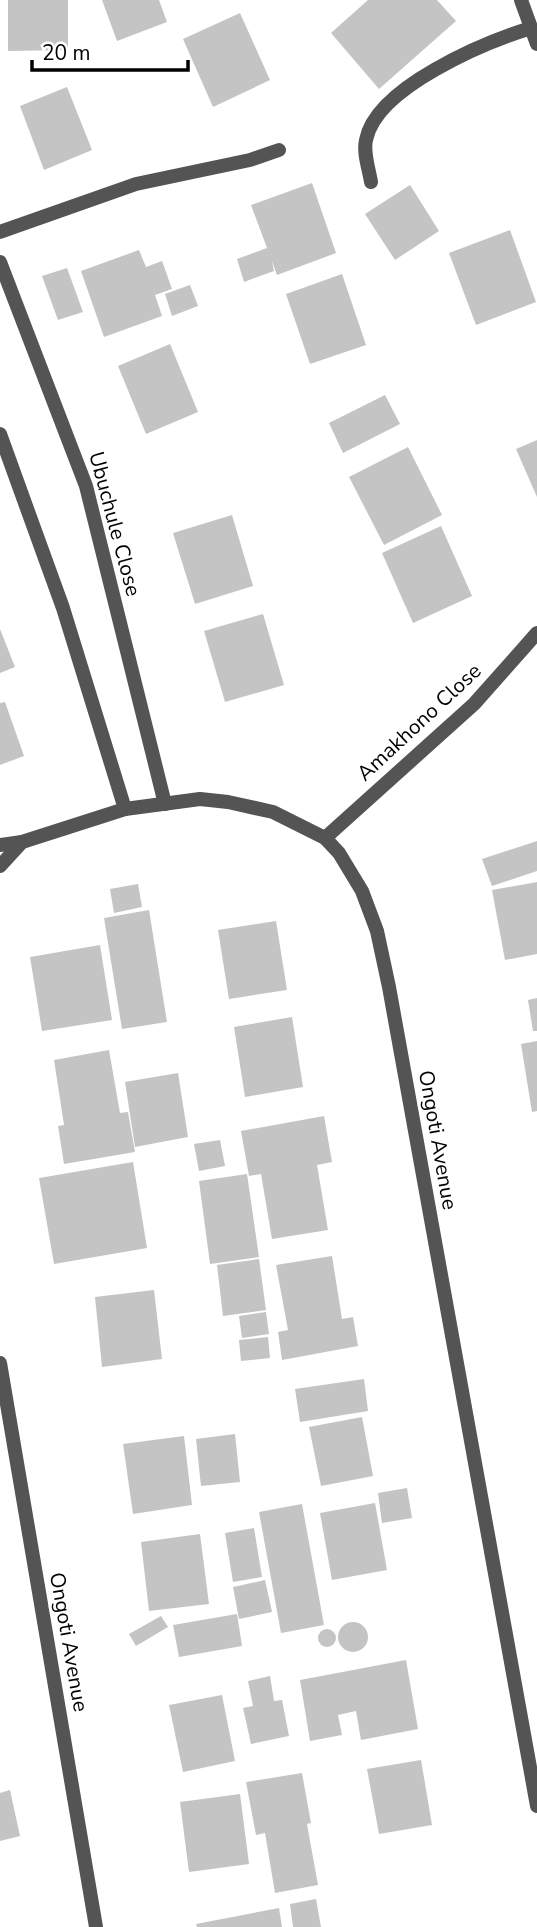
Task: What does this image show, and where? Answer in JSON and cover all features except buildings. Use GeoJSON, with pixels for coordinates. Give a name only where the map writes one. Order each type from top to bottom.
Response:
{"type":"FeatureCollection","features":[{"type":"Feature","properties":{"kind":"street"},"geometry":{"type":"LineString","coordinates":[[521,0],[537,44]]}},
{"type":"Feature","properties":{"kind":"street"},"geometry":{"type":"LineString","coordinates":[[371,182],[365,142],[373,120],[389,104],[420,79],[453,59],[482,45],[531,28]]}},
{"type":"Feature","properties":{"kind":"street"},"geometry":{"type":"LineString","coordinates":[[0,232],[136,184],[250,160],[279,150]]}},
{"type":"Feature","properties":{"kind":"street","name":"Ubuchule Close"},"geometry":{"type":"LineString","coordinates":[[0,262],[6,295],[86,486],[165,804]]}},
{"type":"Feature","properties":{"kind":"street"},"geometry":{"type":"LineString","coordinates":[[0,434],[64,608],[125,809]]}},
{"type":"Feature","properties":{"kind":"street","name":"Amakhono Close"},"geometry":{"type":"LineString","coordinates":[[325,838],[474,704],[537,633]]}},
{"type":"Feature","properties":{"kind":"street","name":"Ongoti Avenue"},"geometry":{"type":"LineString","coordinates":[[0,866],[22,842],[125,809],[200,799],[272,812],[325,838],[339,853],[362,891],[377,930],[384,965],[537,1803]]}},
{"type":"Feature","properties":{"kind":"street"},"geometry":{"type":"LineString","coordinates":[[0,845],[22,842]]}},
{"type":"Feature","properties":{"kind":"street","name":"Ongoti Avenue"},"geometry":{"type":"LineString","coordinates":[[0,1363],[96,1927]]}}]}
